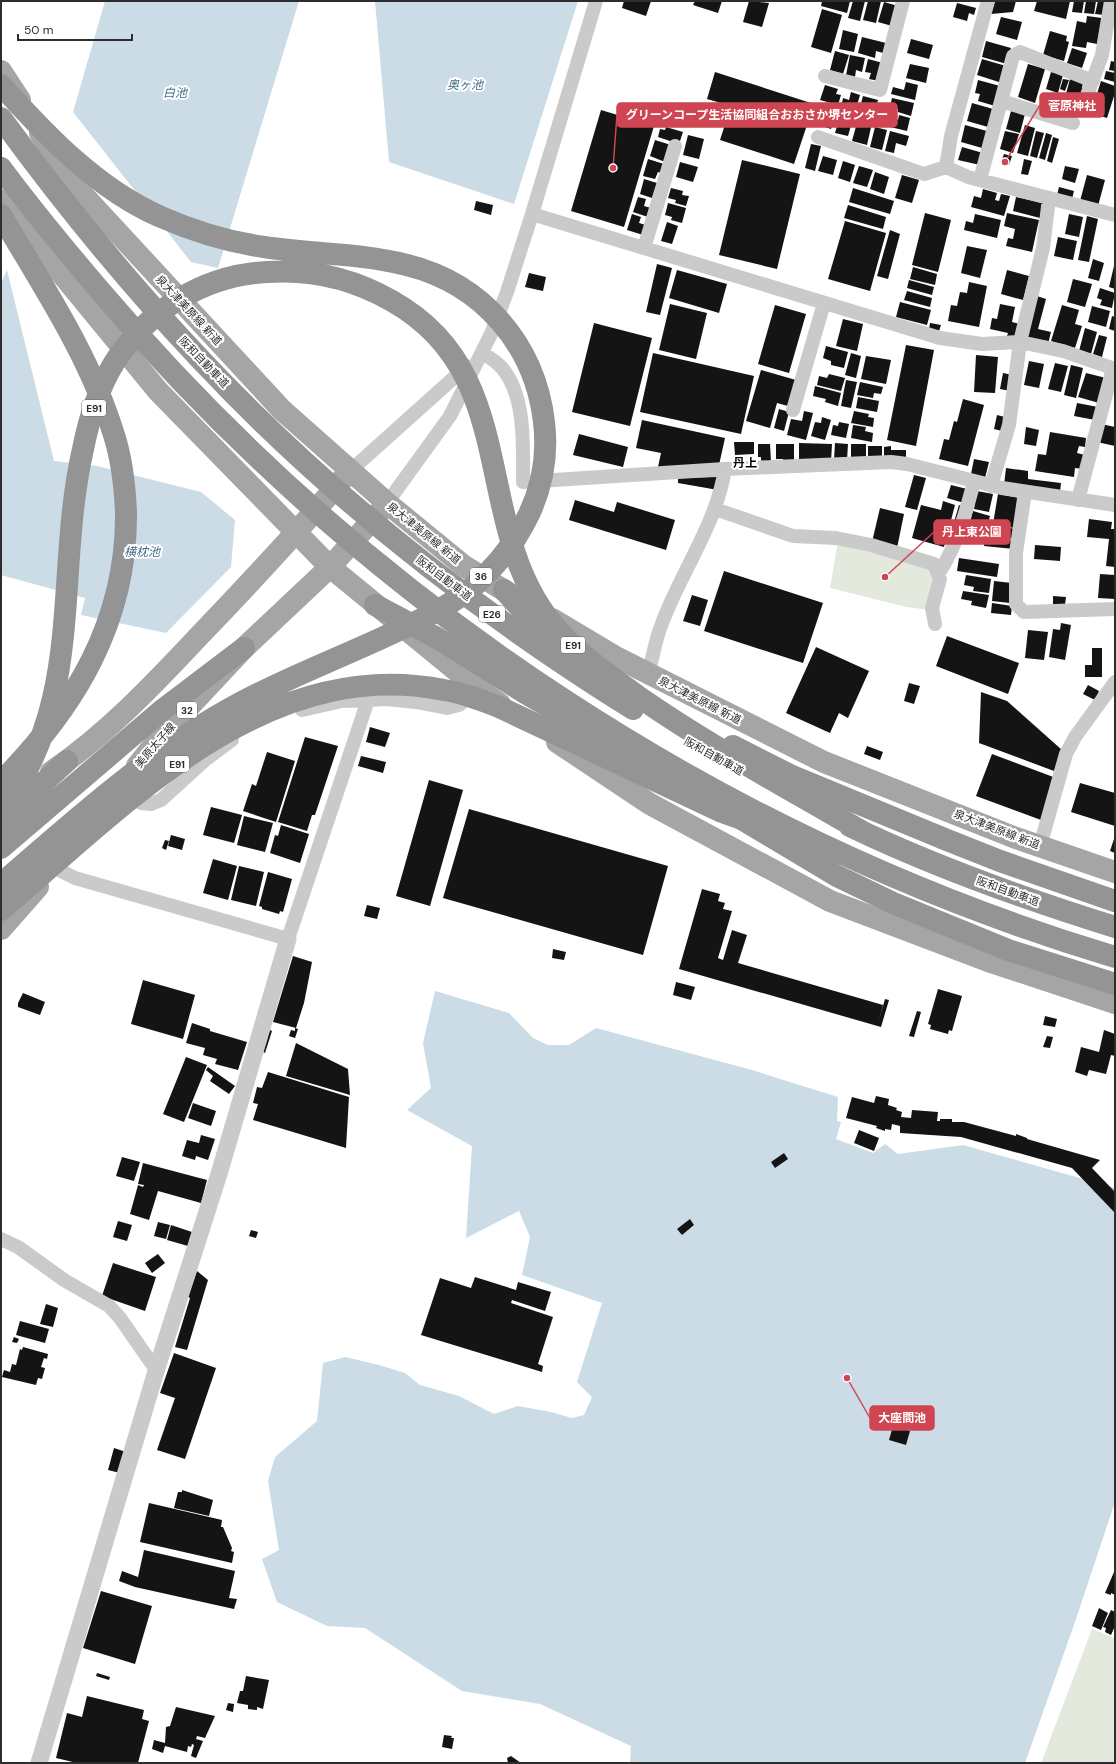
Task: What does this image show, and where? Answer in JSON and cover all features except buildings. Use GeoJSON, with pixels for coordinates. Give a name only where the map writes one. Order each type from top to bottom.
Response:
{"type":"FeatureCollection","features":[{"type":"Feature","properties":{"kind":"highway","name":"E91"},"geometry":{"type":"LineString","coordinates":[[1,85],[42,130],[88,171],[124,197],[158,216],[194,230],[228,240],[261,247],[374,258],[408,265],[436,274],[462,288],[484,305],[504,325],[522,349],[535,376],[542,405],[546,433],[544,463],[538,490],[530,515],[518,538],[502,558],[470,590],[420,621],[359,650],[273,686],[237,704],[196,729],[155,756],[1,884]]}},
{"type":"Feature","properties":{"kind":"highway","name":"阪和自動車道"},"geometry":{"type":"LineString","coordinates":[[1,118],[36,166],[121,270],[203,362],[271,430],[351,502],[422,562],[510,628],[591,683],[677,736],[768,786],[863,832],[964,875],[1058,910],[1115,927]]}},
{"type":"Feature","properties":{"kind":"highway","name":"E26"},"geometry":{"type":"LineString","coordinates":[[1,168],[64,248],[181,383],[257,458],[333,526],[409,589],[495,654],[578,709],[664,763],[753,812],[852,860],[956,904],[1049,938],[1115,957]]}},
{"type":"Feature","properties":{"kind":"highway","name":"E91"},"geometry":{"type":"LineString","coordinates":[[1,215],[78,350],[106,410],[115,436],[121,465],[125,497],[126,529],[123,562],[117,595],[108,626],[94,659],[56,720],[28,754],[1,782]]}},
{"type":"Feature","properties":{"kind":"highway","name":"E91"},"geometry":{"type":"LineString","coordinates":[[1,812],[32,763],[51,713],[61,657],[76,479],[88,425],[105,380],[127,344],[165,308],[185,295],[207,284],[231,277],[254,273],[281,271],[331,276],[376,292],[416,316],[436,334],[453,355],[468,379],[479,406],[488,437],[504,513],[520,565],[539,605],[553,624],[569,640],[618,681],[671,719],[707,742],[863,832]]}},
{"type":"Feature","properties":{"kind":"highway"},"geometry":{"type":"LineString","coordinates":[[504,590],[544,633],[578,661],[615,686],[792,776],[1000,861],[1115,901]]}},
{"type":"Feature","properties":{"kind":"highway"},"geometry":{"type":"LineString","coordinates":[[375,605],[437,638],[525,693],[781,841],[837,876],[893,903],[1008,950],[1115,984]]}},
{"type":"Feature","properties":{"kind":"highway"},"geometry":{"type":"LineString","coordinates":[[1,848],[161,711],[244,648]]}},
{"type":"Feature","properties":{"kind":"highway","name":"E91"},"geometry":{"type":"LineString","coordinates":[[1,910],[127,800],[223,734],[251,718],[277,707],[332,691],[360,686],[416,686],[444,690],[473,697],[499,707],[722,812],[793,840],[852,860]]}},
{"type":"Feature","properties":{"kind":"highway"},"geometry":{"type":"LineString","coordinates":[[1,822],[68,761]]}},
{"type":"Feature","properties":{"kind":"main road","name":"泉大津美原線 新道"},"geometry":{"type":"LineString","coordinates":[[1,71],[72,183],[282,410],[387,503],[464,566],[614,656],[824,762],[1040,846],[1115,872]]}},
{"type":"Feature","properties":{"kind":"main road"},"geometry":{"type":"LineString","coordinates":[[1,200],[158,391],[330,567],[480,690],[650,804],[830,901],[988,961],[1115,1003]]}},
{"type":"Feature","properties":{"kind":"main road"},"geometry":{"type":"LineString","coordinates":[[1,807],[68,761],[110,726],[157,680],[297,533],[350,471]]}},
{"type":"Feature","properties":{"kind":"main road","name":"美原太子線"},"geometry":{"type":"LineString","coordinates":[[1,929],[55,868],[158,740],[244,648],[330,567],[387,503]]}},
{"type":"Feature","properties":{"kind":"street"},"geometry":{"type":"LineString","coordinates":[[387,503],[450,416],[482,353],[507,292],[596,1]]}},
{"type":"Feature","properties":{"kind":"street"},"geometry":{"type":"LineString","coordinates":[[825,76],[880,90],[903,1]]}},
{"type":"Feature","properties":{"kind":"street"},"geometry":{"type":"LineString","coordinates":[[946,167],[951,136],[988,1]]}},
{"type":"Feature","properties":{"kind":"street"},"geometry":{"type":"LineString","coordinates":[[1086,98],[1102,55],[1111,1]]}},
{"type":"Feature","properties":{"kind":"street"},"geometry":{"type":"LineString","coordinates":[[980,180],[1014,56],[1020,52],[1093,81]]}},
{"type":"Feature","properties":{"kind":"street"},"geometry":{"type":"LineString","coordinates":[[1001,101],[1073,123]]}},
{"type":"Feature","properties":{"kind":"street"},"geometry":{"type":"LineString","coordinates":[[818,137],[924,174],[946,167],[980,180],[1115,215]]}},
{"type":"Feature","properties":{"kind":"street"},"geometry":{"type":"LineString","coordinates":[[644,248],[676,146]]}},
{"type":"Feature","properties":{"kind":"street"},"geometry":{"type":"LineString","coordinates":[[991,486],[1009,425],[1020,342],[1042,248],[1049,198]]}},
{"type":"Feature","properties":{"kind":"street"},"geometry":{"type":"LineString","coordinates":[[532,214],[940,338],[982,344],[1020,342],[1063,351],[1114,369],[1078,500]]}},
{"type":"Feature","properties":{"kind":"street"},"geometry":{"type":"LineString","coordinates":[[793,410],[824,303]]}},
{"type":"Feature","properties":{"kind":"street"},"geometry":{"type":"LineString","coordinates":[[350,471],[482,353]]}},
{"type":"Feature","properties":{"kind":"street"},"geometry":{"type":"LineString","coordinates":[[482,353],[502,367],[514,387],[520,414],[523,442],[523,482],[725,469],[891,462],[907,464],[991,486],[1115,505]]}},
{"type":"Feature","properties":{"kind":"street"},"geometry":{"type":"LineString","coordinates":[[648,674],[661,626],[715,509],[722,488],[725,469]]}},
{"type":"Feature","properties":{"kind":"street"},"geometry":{"type":"LineString","coordinates":[[939,573],[949,557],[961,530],[974,482]]}},
{"type":"Feature","properties":{"kind":"street"},"geometry":{"type":"LineString","coordinates":[[1025,492],[1016,553],[1016,604],[1024,612],[1115,609]]}},
{"type":"Feature","properties":{"kind":"street"},"geometry":{"type":"LineString","coordinates":[[715,509],[793,536],[836,538],[934,564],[939,573],[940,579],[932,608],[935,624]]}},
{"type":"Feature","properties":{"kind":"street"},"geometry":{"type":"LineString","coordinates":[[1040,846],[1066,754],[1075,737],[1115,682]]}},
{"type":"Feature","properties":{"kind":"street"},"geometry":{"type":"LineString","coordinates":[[121,786],[141,803],[151,804],[161,800],[205,760],[235,738],[266,722],[313,706],[342,701],[386,699],[416,702],[446,708],[459,705],[480,690]]}},
{"type":"Feature","properties":{"kind":"street"},"geometry":{"type":"LineString","coordinates":[[39,1763],[157,1368],[219,1174],[288,939],[368,700]]}},
{"type":"Feature","properties":{"kind":"street"},"geometry":{"type":"LineString","coordinates":[[55,868],[75,878],[288,939]]}},
{"type":"Feature","properties":{"kind":"street"},"geometry":{"type":"LineString","coordinates":[[1,1239],[18,1247],[64,1280],[109,1306],[120,1318],[152,1364],[157,1368]]}},
{"type":"Feature","properties":{"kind":"shaded area"},"geometry":{"type":"Polygon","coordinates":[[[838,541],[871,548],[939,573],[930,610],[906,607],[830,588],[838,541]]]}},
{"type":"Feature","properties":{"kind":"shaded area"},"geometry":{"type":"Polygon","coordinates":[[[1092,1629],[1115,1638],[1115,1763],[1041,1763],[1092,1629]]]}},
{"type":"Feature","properties":{"kind":"water","name":"白池"},"geometry":{"type":"Polygon","coordinates":[[[105,1],[299,1],[218,268],[191,262],[73,112],[105,1]]]}},
{"type":"Feature","properties":{"kind":"water","name":"奥ヶ池"},"geometry":{"type":"Polygon","coordinates":[[[375,1],[578,1],[514,204],[389,162],[375,1]]]}},
{"type":"Feature","properties":{"kind":"water","name":"横枕池"},"geometry":{"type":"Polygon","coordinates":[[[7,270],[54,461],[97,466],[201,492],[235,520],[231,567],[166,633],[81,615],[85,598],[1,575],[1,283],[7,270]]]}},
{"type":"Feature","properties":{"kind":"water"},"geometry":{"type":"Polygon","coordinates":[[[435,991],[509,1013],[533,1038],[548,1045],[569,1045],[596,1028],[752,1070],[838,1097],[837,1121],[841,1122],[836,1139],[873,1153],[885,1144],[898,1154],[963,1145],[1115,1188],[1115,1502],[1075,1622],[1025,1763],[630,1763],[631,1746],[540,1704],[462,1691],[365,1628],[327,1626],[277,1602],[262,1559],[279,1550],[268,1481],[275,1457],[317,1421],[323,1363],[345,1357],[379,1365],[405,1373],[420,1385],[459,1396],[494,1414],[518,1406],[551,1412],[572,1418],[584,1415],[592,1397],[577,1382],[602,1303],[522,1275],[530,1237],[519,1211],[466,1238],[472,1146],[407,1110],[431,1088],[423,1043],[435,991]]]}},
{"type":"Feature","properties":{"kind":"place","name":"菅原神社"},"geometry":{"type":"Point","coordinates":[1005,162]}},
{"type":"Feature","properties":{"kind":"place","name":"グリーンコープ生活協同組合おおさか堺センター"},"geometry":{"type":"Point","coordinates":[613,168]}},
{"type":"Feature","properties":{"kind":"place","name":"丹上東公園"},"geometry":{"type":"Point","coordinates":[885,577]}},
{"type":"Feature","properties":{"kind":"place","name":"大座間池"},"geometry":{"type":"Point","coordinates":[847,1378]}},
{"type":"Feature","properties":{"kind":"district","name":"丹上"},"geometry":{"type":"Point","coordinates":[745,463]}}]}
